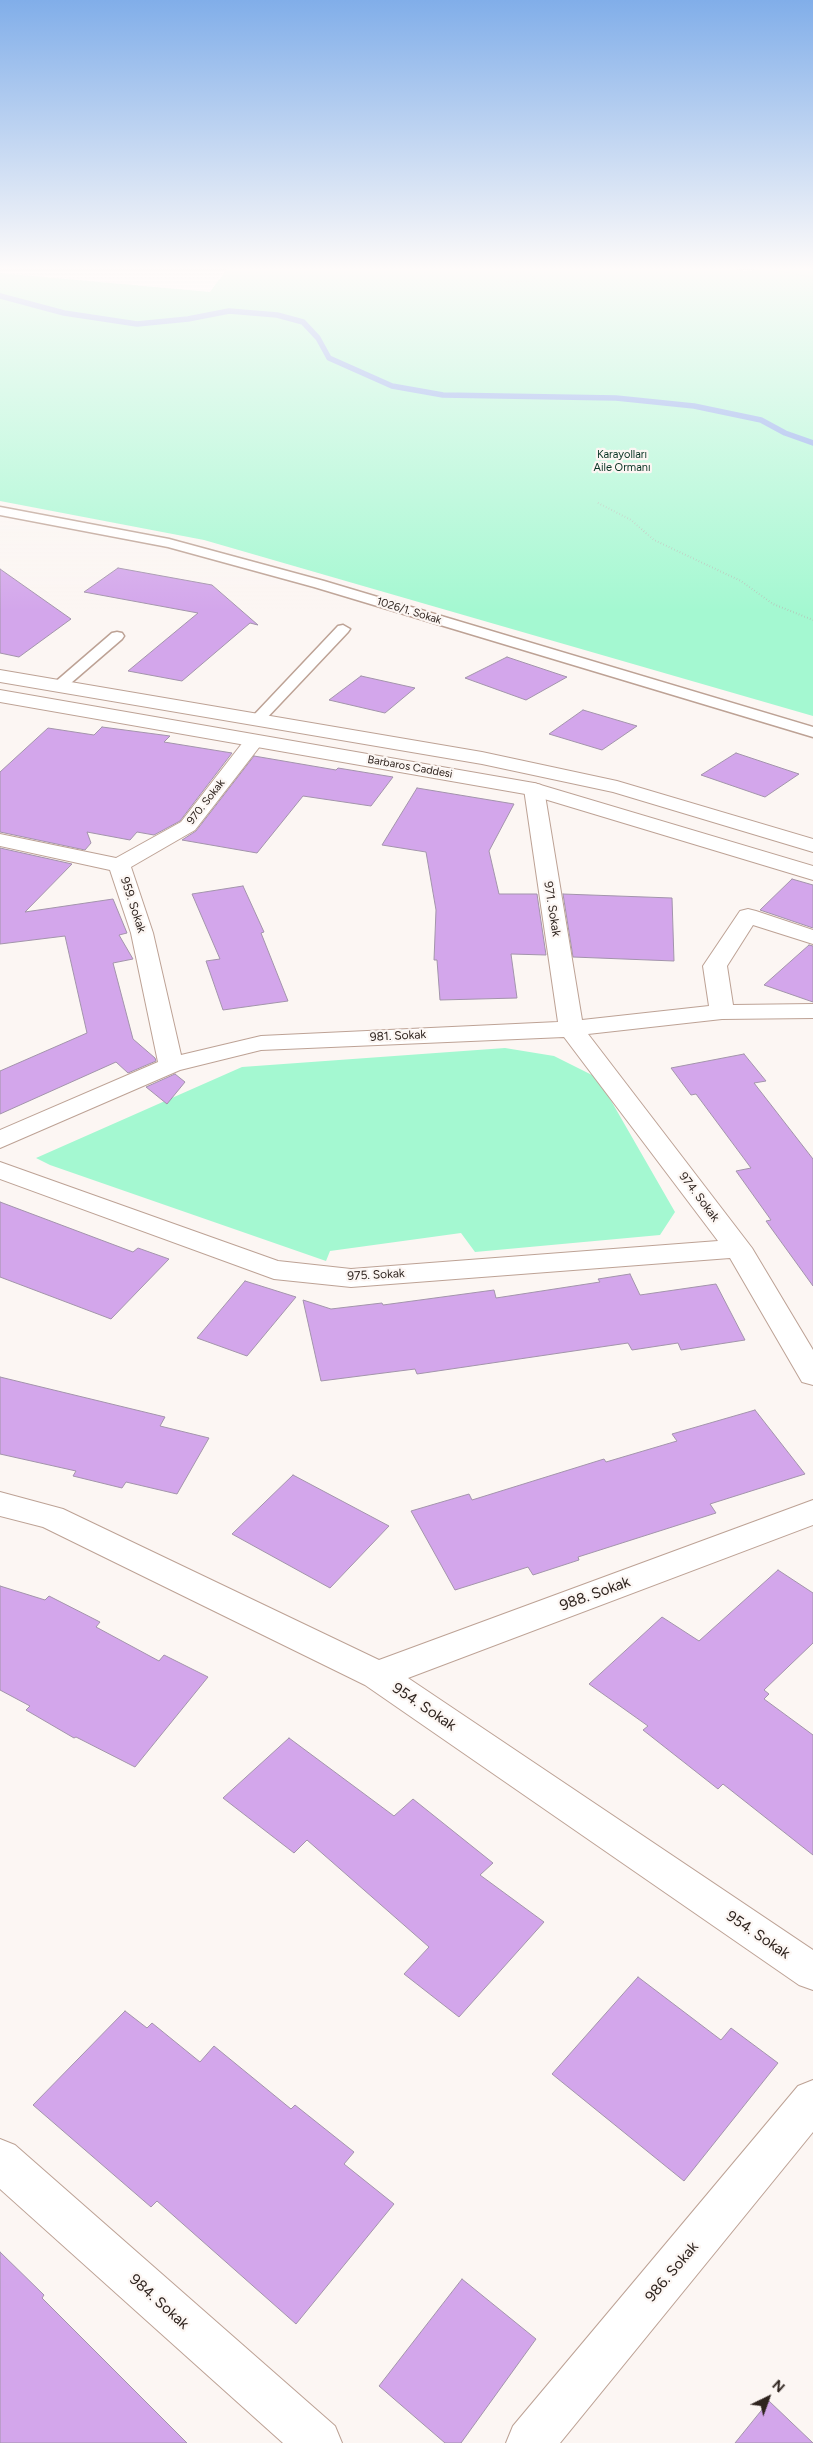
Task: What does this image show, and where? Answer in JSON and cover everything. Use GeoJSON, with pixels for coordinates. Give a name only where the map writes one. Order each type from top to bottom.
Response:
{"type":"FeatureCollection","features":[{"type":"Feature","properties":{"kind":"street","name":"Barbaros Caddesi"},"geometry":{"type":"LineString","coordinates":[[0,676],[258,718],[482,758],[617,787],[813,846]]}},
{"type":"Feature","properties":{"kind":"street","name":"Barbaros Caddesi"},"geometry":{"type":"LineString","coordinates":[[0,696],[534,789],[813,873]]}},
{"type":"Feature","properties":{"kind":"street","name":"970. Sokak"},"geometry":{"type":"LineString","coordinates":[[119,865],[188,826],[254,741]]}},
{"type":"Feature","properties":{"kind":"street","name":"971. Sokak"},"geometry":{"type":"LineString","coordinates":[[534,789],[571,1029]]}},
{"type":"Feature","properties":{"kind":"street","name":"959. Sokak"},"geometry":{"type":"LineString","coordinates":[[0,840],[119,865],[142,933],[171,1065]]}},
{"type":"Feature","properties":{"kind":"street"},"geometry":{"type":"LineString","coordinates":[[722,1012],[715,966],[748,916],[813,937]]}},
{"type":"Feature","properties":{"kind":"street","name":"981. Sokak"},"geometry":{"type":"LineString","coordinates":[[0,1140],[171,1065],[261,1042],[571,1029],[722,1012],[813,1011]]}},
{"type":"Feature","properties":{"kind":"street","name":"974. Sokak"},"geometry":{"type":"LineString","coordinates":[[571,1029],[738,1248],[813,1375]]}},
{"type":"Feature","properties":{"kind":"street","name":"975. Sokak"},"geometry":{"type":"LineString","coordinates":[[0,1170],[274,1270],[351,1278],[738,1248]]}},
{"type":"Feature","properties":{"kind":"street","name":"954. Sokak"},"geometry":{"type":"LineString","coordinates":[[0,1504],[52,1517],[378,1675],[813,1972]]}},
{"type":"Feature","properties":{"kind":"street","name":"988. Sokak"},"geometry":{"type":"LineString","coordinates":[[378,1675],[813,1512]]}},
{"type":"Feature","properties":{"kind":"street","name":"986. Sokak"},"geometry":{"type":"LineString","coordinates":[[530,2443],[813,2100]]}},
{"type":"Feature","properties":{"kind":"street","name":"984. Sokak"},"geometry":{"type":"LineString","coordinates":[[0,2160],[318,2443]]}},
{"type":"Feature","properties":{"kind":"lane","name":"1026/1. Sokak"},"geometry":{"type":"LineString","coordinates":[[0,511],[169,543],[226,558],[319,584],[813,732]]}},
{"type":"Feature","properties":{"kind":"lane"},"geometry":{"type":"LineString","coordinates":[[258,718],[343,629]]}},
{"type":"Feature","properties":{"kind":"lane"},"geometry":{"type":"LineString","coordinates":[[59,686],[117,636]]}},
{"type":"Feature","properties":{"kind":"path"},"geometry":{"type":"LineString","coordinates":[[598,503],[631,520],[654,540],[741,581],[773,604],[813,620]]}},
{"type":"Feature","properties":{"kind":"green space","name":"Karayolları Aile Ormanı"},"geometry":{"type":"Polygon","coordinates":[[[0,383],[813,383],[813,716],[204,540],[0,501],[0,383]]]}},
{"type":"Feature","properties":{"kind":"green space"},"geometry":{"type":"Polygon","coordinates":[[[505,1048],[554,1056],[598,1078],[675,1212],[660,1235],[475,1252],[461,1233],[330,1251],[326,1261],[50,1165],[36,1158],[242,1067],[505,1048]]]}},
{"type":"Feature","properties":{"kind":"building"},"geometry":{"type":"Polygon","coordinates":[[[118,568],[212,585],[258,625],[250,623],[182,681],[128,671],[198,613],[84,592],[118,568]]]}},
{"type":"Feature","properties":{"kind":"building"},"geometry":{"type":"Polygon","coordinates":[[[0,569],[71,619],[19,657],[0,653],[0,569]]]}},
{"type":"Feature","properties":{"kind":"building"},"geometry":{"type":"Polygon","coordinates":[[[507,657],[567,677],[526,700],[465,678],[507,657]]]}},
{"type":"Feature","properties":{"kind":"building"},"geometry":{"type":"Polygon","coordinates":[[[361,676],[415,688],[385,713],[329,700],[361,676]]]}},
{"type":"Feature","properties":{"kind":"building"},"geometry":{"type":"Polygon","coordinates":[[[583,710],[637,726],[602,750],[549,734],[583,710]]]}},
{"type":"Feature","properties":{"kind":"building"},"geometry":{"type":"Polygon","coordinates":[[[102,727],[170,736],[164,742],[232,753],[180,821],[154,835],[137,832],[130,840],[87,832],[91,843],[85,850],[0,832],[0,772],[48,728],[94,735],[102,727]]]}},
{"type":"Feature","properties":{"kind":"building"},"geometry":{"type":"Polygon","coordinates":[[[736,753],[799,774],[765,797],[701,775],[736,753]]]}},
{"type":"Feature","properties":{"kind":"building"},"geometry":{"type":"Polygon","coordinates":[[[254,756],[336,770],[338,768],[393,777],[371,806],[303,796],[257,853],[182,840],[196,831],[254,756]]]}},
{"type":"Feature","properties":{"kind":"building"},"geometry":{"type":"Polygon","coordinates":[[[417,788],[514,804],[489,851],[499,894],[537,894],[546,955],[511,954],[517,998],[440,1000],[437,960],[434,960],[436,910],[426,852],[382,845],[417,788]]]}},
{"type":"Feature","properties":{"kind":"building"},"geometry":{"type":"Polygon","coordinates":[[[0,848],[72,864],[25,912],[113,899],[127,933],[119,935],[133,959],[113,963],[133,1039],[156,1061],[128,1073],[116,1062],[0,1114],[0,1071],[87,1033],[65,936],[0,944],[0,848]]]}},
{"type":"Feature","properties":{"kind":"building"},"geometry":{"type":"Polygon","coordinates":[[[792,879],[813,885],[813,928],[760,910],[792,879]]]}},
{"type":"Feature","properties":{"kind":"building"},"geometry":{"type":"Polygon","coordinates":[[[243,886],[264,932],[261,933],[288,1001],[223,1010],[206,961],[220,959],[192,894],[243,886]]]}},
{"type":"Feature","properties":{"kind":"building"},"geometry":{"type":"Polygon","coordinates":[[[563,894],[672,898],[674,961],[573,957],[563,894]]]}},
{"type":"Feature","properties":{"kind":"building"},"geometry":{"type":"Polygon","coordinates":[[[809,945],[813,946],[813,1002],[764,985],[809,945]]]}},
{"type":"Feature","properties":{"kind":"building"},"geometry":{"type":"Polygon","coordinates":[[[744,1054],[766,1081],[754,1083],[813,1159],[813,1286],[766,1221],[771,1220],[736,1171],[751,1168],[696,1094],[691,1095],[671,1068],[744,1054]]]}},
{"type":"Feature","properties":{"kind":"building"},"geometry":{"type":"Polygon","coordinates":[[[175,1074],[185,1082],[167,1104],[146,1087],[175,1074]]]}},
{"type":"Feature","properties":{"kind":"building"},"geometry":{"type":"Polygon","coordinates":[[[0,1202],[133,1252],[138,1248],[169,1259],[111,1319],[0,1277],[0,1202]]]}},
{"type":"Feature","properties":{"kind":"building"},"geometry":{"type":"Polygon","coordinates":[[[630,1274],[640,1295],[716,1284],[745,1340],[681,1350],[678,1343],[632,1350],[628,1343],[417,1374],[415,1369],[321,1381],[303,1300],[331,1309],[382,1303],[383,1305],[494,1290],[496,1298],[600,1282],[598,1279],[630,1274]]]}},
{"type":"Feature","properties":{"kind":"building"},"geometry":{"type":"Polygon","coordinates":[[[245,1281],[296,1297],[247,1356],[197,1338],[245,1281]]]}},
{"type":"Feature","properties":{"kind":"building"},"geometry":{"type":"Polygon","coordinates":[[[0,1377],[165,1417],[160,1426],[209,1438],[177,1494],[126,1482],[122,1488],[73,1476],[76,1471],[0,1454],[0,1377]]]}},
{"type":"Feature","properties":{"kind":"building"},"geometry":{"type":"Polygon","coordinates":[[[755,1410],[805,1474],[710,1504],[716,1513],[578,1557],[579,1560],[533,1575],[528,1567],[455,1590],[411,1511],[469,1494],[472,1500],[604,1459],[606,1462],[677,1441],[672,1434],[755,1410]]]}},
{"type":"Feature","properties":{"kind":"building"},"geometry":{"type":"Polygon","coordinates":[[[293,1475],[389,1526],[330,1588],[232,1534],[293,1475]]]}},
{"type":"Feature","properties":{"kind":"building"},"geometry":{"type":"Polygon","coordinates":[[[778,1570],[813,1593],[813,1643],[764,1690],[769,1694],[764,1699],[813,1735],[813,1855],[723,1784],[718,1789],[643,1730],[648,1726],[589,1684],[662,1617],[699,1641],[778,1570]]]}},
{"type":"Feature","properties":{"kind":"building"},"geometry":{"type":"Polygon","coordinates":[[[0,1586],[45,1600],[49,1596],[100,1622],[96,1627],[159,1661],[164,1655],[208,1677],[135,1767],[76,1737],[74,1738],[26,1710],[30,1706],[0,1690],[0,1586]]]}},
{"type":"Feature","properties":{"kind":"building"},"geometry":{"type":"Polygon","coordinates":[[[289,1738],[394,1816],[413,1799],[493,1863],[480,1875],[544,1922],[459,2017],[404,1974],[429,1947],[307,1840],[294,1853],[223,1798],[289,1738]]]}},
{"type":"Feature","properties":{"kind":"building"},"geometry":{"type":"Polygon","coordinates":[[[638,1977],[721,2040],[731,2028],[778,2063],[684,2181],[552,2074],[638,1977]]]}},
{"type":"Feature","properties":{"kind":"building"},"geometry":{"type":"Polygon","coordinates":[[[125,2011],[147,2028],[152,2023],[200,2062],[214,2046],[291,2109],[295,2105],[354,2152],[344,2164],[394,2204],[296,2324],[157,2201],[151,2207],[33,2105],[125,2011]]]}},
{"type":"Feature","properties":{"kind":"building"},"geometry":{"type":"Polygon","coordinates":[[[0,2252],[44,2295],[42,2298],[187,2443],[0,2443],[0,2252]]]}},
{"type":"Feature","properties":{"kind":"building"},"geometry":{"type":"Polygon","coordinates":[[[462,2279],[536,2339],[461,2443],[445,2443],[379,2386],[462,2279]]]}},
{"type":"Feature","properties":{"kind":"building"},"geometry":{"type":"Polygon","coordinates":[[[769,2401],[813,2443],[735,2443],[769,2401]]]}},
{"type":"Feature","properties":{"kind":"waterway"},"geometry":{"type":"LineString","coordinates":[[385,383],[392,386],[443,395],[616,398],[694,406],[761,420],[785,433],[813,443]]}}]}
